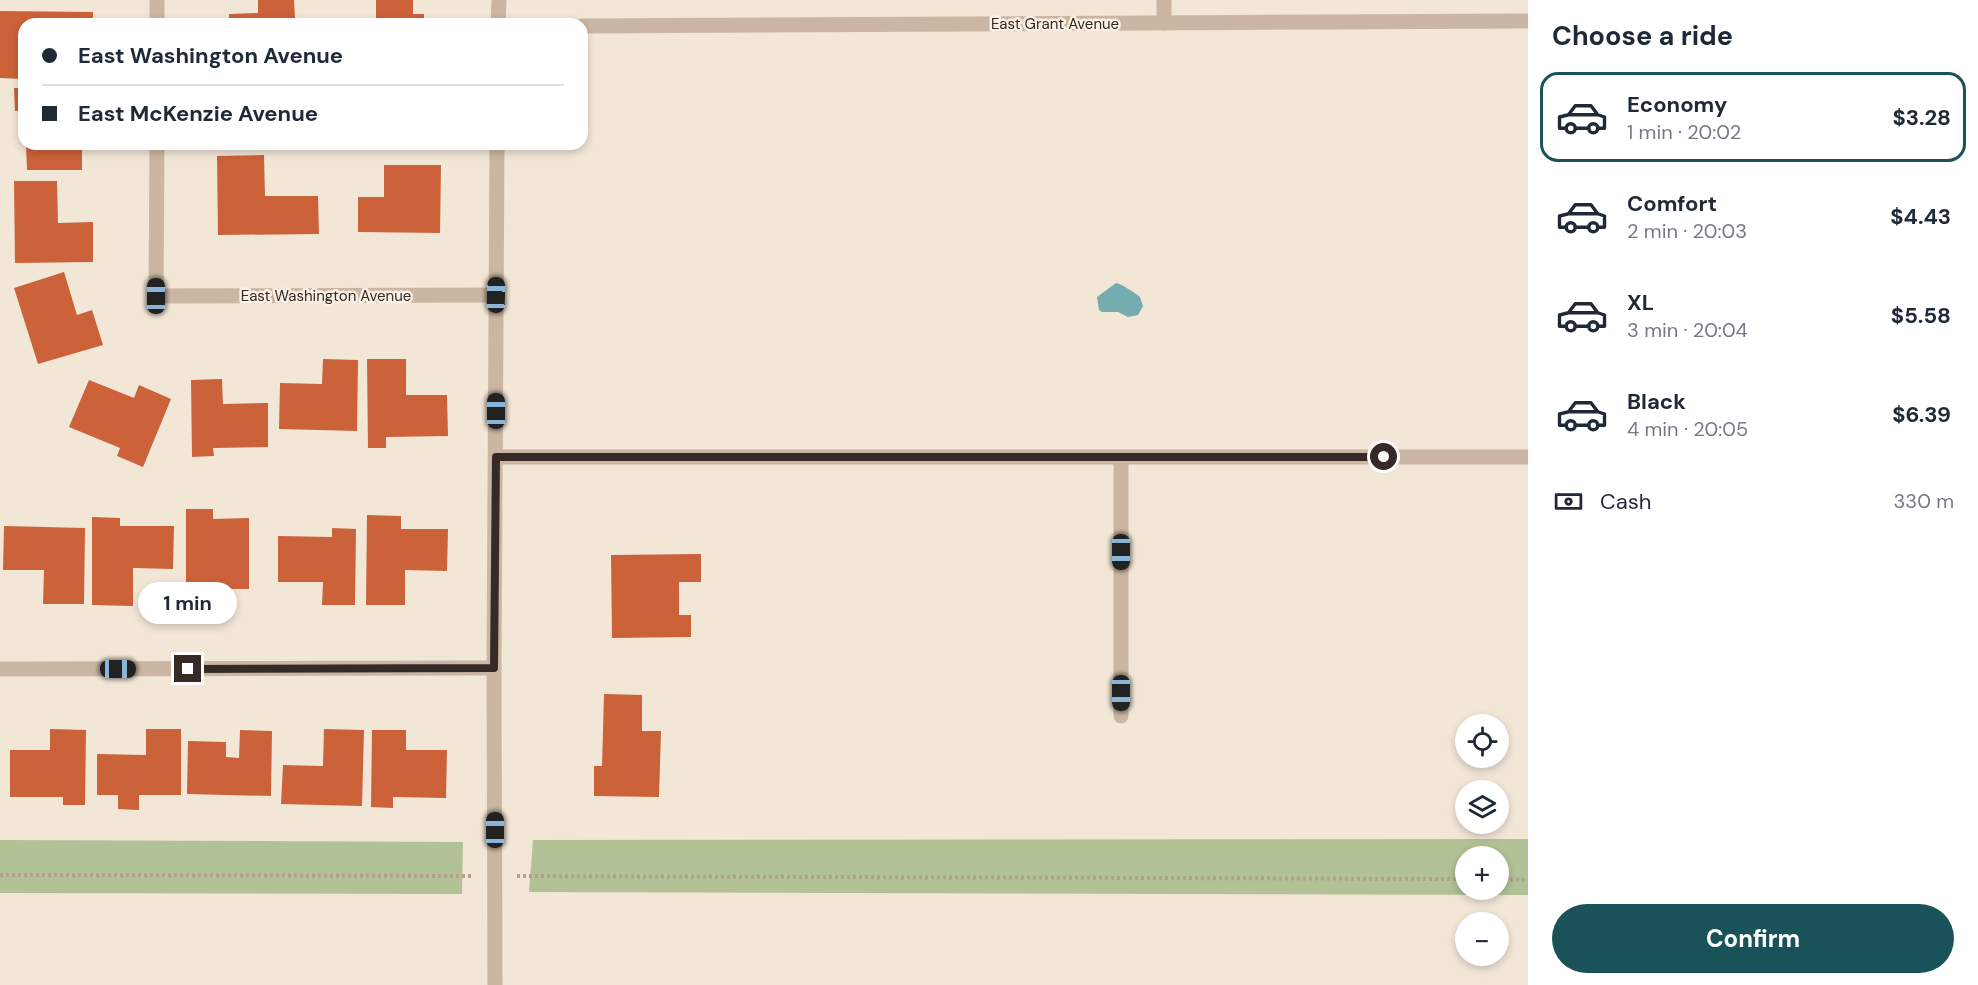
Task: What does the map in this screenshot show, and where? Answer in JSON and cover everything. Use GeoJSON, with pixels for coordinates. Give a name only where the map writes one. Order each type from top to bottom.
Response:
{"type":"FeatureCollection","features":[{"type":"Feature","properties":{"kind":"street"},"geometry":{"type":"LineString","coordinates":[[157,0],[157,18]]}},
{"type":"Feature","properties":{"kind":"street"},"geometry":{"type":"LineString","coordinates":[[498,18],[499,0]]}},
{"type":"Feature","properties":{"kind":"street"},"geometry":{"type":"LineString","coordinates":[[1164,0],[1164,23]]}},
{"type":"Feature","properties":{"kind":"street","name":"East Grant Avenue"},"geometry":{"type":"LineString","coordinates":[[588,26],[1528,21]]}},
{"type":"Feature","properties":{"kind":"street","name":"East Washington Avenue"},"geometry":{"type":"LineString","coordinates":[[157,150],[156,296],[496,295]]}},
{"type":"Feature","properties":{"kind":"street"},"geometry":{"type":"LineString","coordinates":[[495,985],[497,150]]}},
{"type":"Feature","properties":{"kind":"street"},"geometry":{"type":"LineString","coordinates":[[496,457],[1528,457]]}},
{"type":"Feature","properties":{"kind":"street"},"geometry":{"type":"LineString","coordinates":[[1121,458],[1121,716]]}},
{"type":"Feature","properties":{"kind":"street"},"geometry":{"type":"LineString","coordinates":[[0,669],[494,668]]}},
{"type":"Feature","properties":{"kind":"path"},"geometry":{"type":"LineString","coordinates":[[0,875],[1455,879]]}},
{"type":"Feature","properties":{"kind":"path"},"geometry":{"type":"LineString","coordinates":[[1509,879],[1528,879]]}},
{"type":"Feature","properties":{"kind":"green space"},"geometry":{"type":"Polygon","coordinates":[[[1528,839],[1528,895],[1509,895],[1509,846],[1455,846],[1455,895],[529,892],[533,840],[1528,839]]]}},
{"type":"Feature","properties":{"kind":"green space"},"geometry":{"type":"Polygon","coordinates":[[[0,840],[463,842],[462,894],[0,893],[0,840]]]}},
{"type":"Feature","properties":{"kind":"water"},"geometry":{"type":"Polygon","coordinates":[[[1116,283],[1140,297],[1143,306],[1138,315],[1128,317],[1118,312],[1099,310],[1097,297],[1116,283]]]}},
{"type":"Feature","properties":{"kind":"building"},"geometry":{"type":"Polygon","coordinates":[[[258,0],[294,0],[295,18],[229,18],[229,14],[258,13],[258,0]]]}},
{"type":"Feature","properties":{"kind":"building"},"geometry":{"type":"Polygon","coordinates":[[[376,0],[413,0],[413,14],[424,14],[424,18],[376,18],[376,0]]]}},
{"type":"Feature","properties":{"kind":"building"},"geometry":{"type":"Polygon","coordinates":[[[0,11],[93,12],[93,18],[18,18],[18,79],[0,78],[0,11]]]}},
{"type":"Feature","properties":{"kind":"building"},"geometry":{"type":"Polygon","coordinates":[[[14,88],[18,88],[18,111],[15,111],[14,88]]]}},
{"type":"Feature","properties":{"kind":"building"},"geometry":{"type":"Polygon","coordinates":[[[26,150],[82,150],[82,170],[27,170],[26,150]]]}},
{"type":"Feature","properties":{"kind":"building"},"geometry":{"type":"Polygon","coordinates":[[[264,155],[265,196],[318,196],[319,234],[218,235],[217,156],[264,155]]]}},
{"type":"Feature","properties":{"kind":"building"},"geometry":{"type":"Polygon","coordinates":[[[384,165],[441,165],[440,233],[358,232],[358,197],[384,197],[384,165]]]}},
{"type":"Feature","properties":{"kind":"building"},"geometry":{"type":"Polygon","coordinates":[[[14,181],[57,181],[58,223],[93,222],[93,262],[15,263],[14,181]]]}},
{"type":"Feature","properties":{"kind":"building"},"geometry":{"type":"Polygon","coordinates":[[[64,272],[77,315],[92,310],[103,345],[38,364],[14,288],[64,272]]]}},
{"type":"Feature","properties":{"kind":"building"},"geometry":{"type":"Polygon","coordinates":[[[323,359],[358,360],[357,431],[279,429],[280,383],[322,384],[323,359]]]}},
{"type":"Feature","properties":{"kind":"building"},"geometry":{"type":"Polygon","coordinates":[[[367,359],[406,359],[406,395],[447,395],[448,436],[386,437],[386,448],[368,448],[367,359]]]}},
{"type":"Feature","properties":{"kind":"building"},"geometry":{"type":"Polygon","coordinates":[[[222,379],[223,404],[268,403],[268,447],[213,448],[214,456],[192,457],[191,380],[222,379]]]}},
{"type":"Feature","properties":{"kind":"building"},"geometry":{"type":"Polygon","coordinates":[[[89,380],[134,398],[139,385],[171,399],[143,467],[117,456],[120,448],[69,427],[89,380]]]}},
{"type":"Feature","properties":{"kind":"building"},"geometry":{"type":"Polygon","coordinates":[[[186,509],[213,509],[213,519],[249,518],[249,589],[214,589],[214,603],[186,603],[186,509]]]}},
{"type":"Feature","properties":{"kind":"building"},"geometry":{"type":"Polygon","coordinates":[[[367,515],[401,516],[401,529],[448,529],[447,571],[405,570],[405,605],[366,605],[367,515]]]}},
{"type":"Feature","properties":{"kind":"building"},"geometry":{"type":"Polygon","coordinates":[[[92,517],[120,518],[120,526],[174,526],[173,569],[133,568],[133,606],[92,605],[92,517]]]}},
{"type":"Feature","properties":{"kind":"building"},"geometry":{"type":"Polygon","coordinates":[[[4,526],[85,528],[84,604],[43,604],[44,570],[3,570],[4,526]]]}},
{"type":"Feature","properties":{"kind":"building"},"geometry":{"type":"Polygon","coordinates":[[[332,528],[356,529],[355,605],[322,605],[323,582],[278,582],[278,536],[332,537],[332,528]]]}},
{"type":"Feature","properties":{"kind":"building"},"geometry":{"type":"Polygon","coordinates":[[[701,554],[701,582],[679,582],[679,615],[691,615],[691,637],[612,638],[611,555],[701,554]]]}},
{"type":"Feature","properties":{"kind":"building"},"geometry":{"type":"Polygon","coordinates":[[[604,694],[642,695],[642,731],[661,731],[659,797],[594,796],[594,766],[602,766],[604,694]]]}},
{"type":"Feature","properties":{"kind":"building"},"geometry":{"type":"Polygon","coordinates":[[[50,729],[86,730],[85,805],[63,805],[63,797],[10,797],[10,750],[50,750],[50,729]]]}},
{"type":"Feature","properties":{"kind":"building"},"geometry":{"type":"Polygon","coordinates":[[[146,729],[181,729],[181,795],[139,795],[139,810],[118,809],[118,795],[97,795],[97,754],[146,755],[146,729]]]}},
{"type":"Feature","properties":{"kind":"building"},"geometry":{"type":"Polygon","coordinates":[[[324,729],[364,730],[362,806],[281,804],[283,765],[323,766],[324,729]]]}},
{"type":"Feature","properties":{"kind":"building"},"geometry":{"type":"Polygon","coordinates":[[[240,730],[272,731],[271,796],[187,794],[188,741],[226,742],[226,757],[239,758],[240,730]]]}},
{"type":"Feature","properties":{"kind":"building"},"geometry":{"type":"Polygon","coordinates":[[[372,730],[406,730],[406,750],[447,750],[446,798],[393,797],[393,808],[371,807],[372,730]]]}},
{"type":"Feature","properties":{"kind":"route"},"geometry":{"type":"LineString","coordinates":[[188,669],[494,668],[496,457],[1384,457]]}}]}
